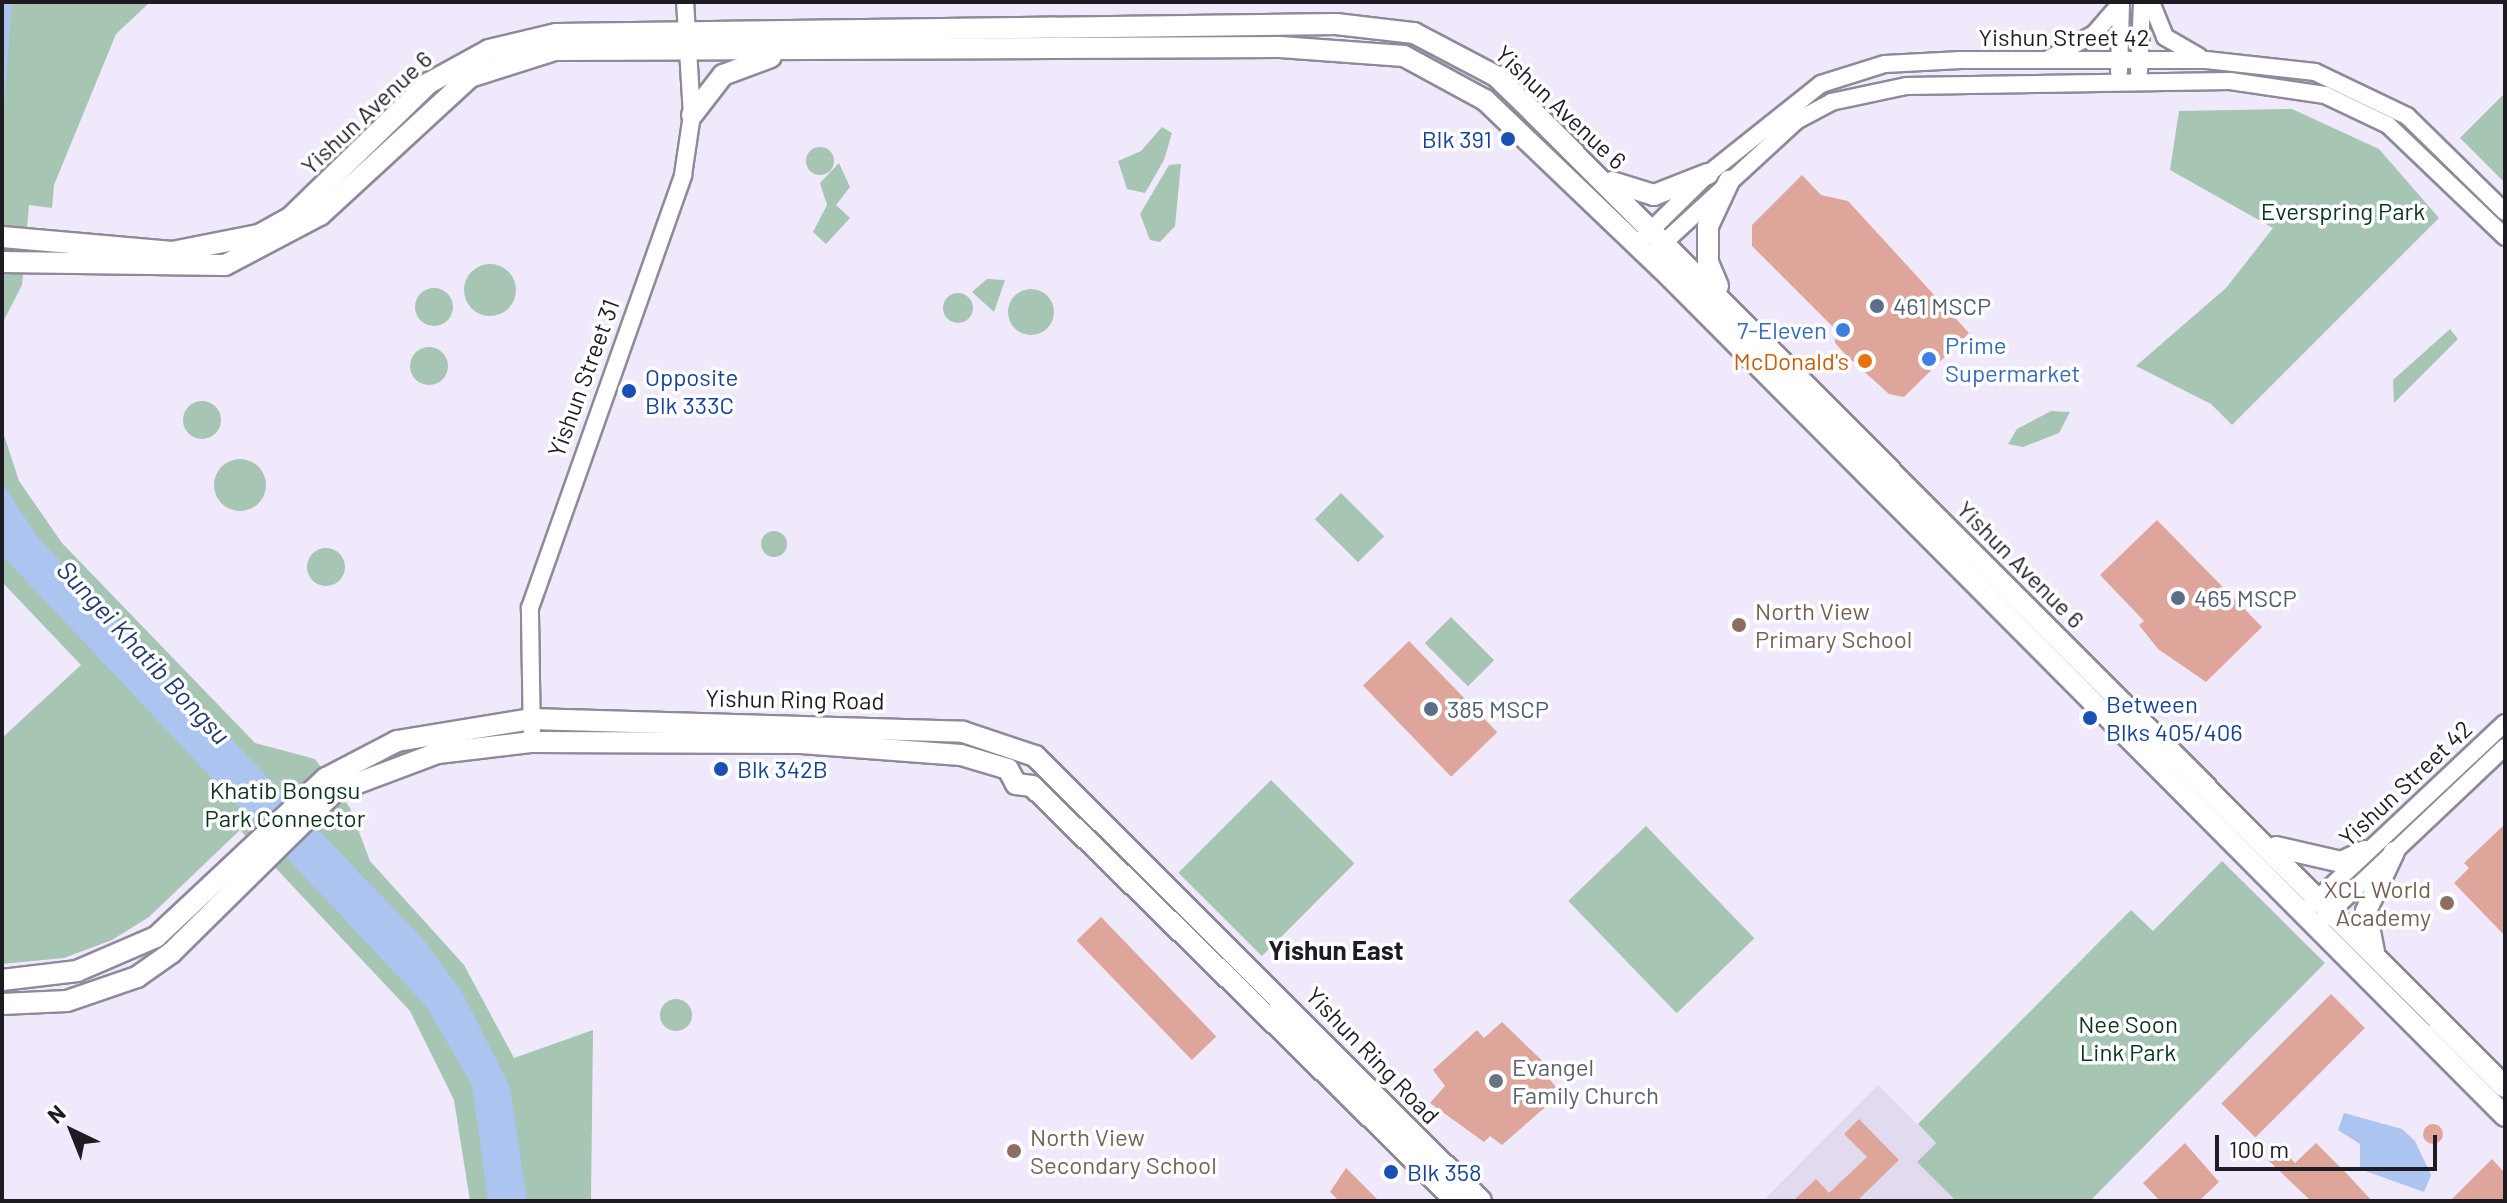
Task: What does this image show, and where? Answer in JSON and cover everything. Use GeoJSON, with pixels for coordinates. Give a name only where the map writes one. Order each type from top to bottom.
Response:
{"type":"FeatureCollection","features":[{"type":"Feature","properties":{"kind":"main road","name":"Yishun Avenue 6"},"geometry":{"type":"LineString","coordinates":[[2,262],[225,265],[320,215],[440,97],[497,64],[555,50],[1048,28],[1364,24],[1414,33],[1496,76],[1721,294],[2505,1087]]}},
{"type":"Feature","properties":{"kind":"main road"},"geometry":{"type":"LineString","coordinates":[[1047,51],[1048,28]]}},
{"type":"Feature","properties":{"kind":"main road","name":"Yishun Avenue 6"},"geometry":{"type":"LineString","coordinates":[[2,237],[172,252],[227,247],[290,218],[458,64],[556,34],[789,50],[1047,51],[1280,47],[1404,56],[1485,100],[1643,251],[2505,1116]]}},
{"type":"Feature","properties":{"kind":"main road"},"geometry":{"type":"LineString","coordinates":[[692,115],[723,75],[789,50]]}},
{"type":"Feature","properties":{"kind":"main road"},"geometry":{"type":"LineString","coordinates":[[1597,175],[1654,195],[1708,174]]}},
{"type":"Feature","properties":{"kind":"main road"},"geometry":{"type":"LineString","coordinates":[[1721,294],[1708,263],[1708,226],[1729,181]]}},
{"type":"Feature","properties":{"kind":"main road","name":"Yishun Ring Road"},"geometry":{"type":"LineString","coordinates":[[2,980],[77,971],[156,937],[263,836],[379,747],[458,728],[532,719],[934,728],[1014,762]]}},
{"type":"Feature","properties":{"kind":"main road"},"geometry":{"type":"LineString","coordinates":[[458,728],[462,749]]}},
{"type":"Feature","properties":{"kind":"main road","name":"Yishun Ring Road"},"geometry":{"type":"LineString","coordinates":[[2,1004],[90,995],[137,977],[171,953],[263,859],[313,800],[396,764],[462,749],[532,742],[905,748],[1041,765],[1395,1129],[1456,1201]]}},
{"type":"Feature","properties":{"kind":"main road"},"geometry":{"type":"LineString","coordinates":[[2172,747],[2194,782],[2191,800]]}},
{"type":"Feature","properties":{"kind":"main road","name":"Yishun Ring Road"},"geometry":{"type":"LineString","coordinates":[[1014,762],[1016,784],[1032,786],[1395,1129],[1481,1201]]}},
{"type":"Feature","properties":{"kind":"main road"},"geometry":{"type":"LineString","coordinates":[[1032,786],[1041,765]]}},
{"type":"Feature","properties":{"kind":"main road"},"geometry":{"type":"LineString","coordinates":[[2259,837],[2311,859],[2341,862],[2365,851]]}},
{"type":"Feature","properties":{"kind":"main road"},"geometry":{"type":"LineString","coordinates":[[2376,959],[2366,911],[2394,852]]}},
{"type":"Feature","properties":{"kind":"main road"},"geometry":{"type":"LineString","coordinates":[[156,937],[171,953]]}},
{"type":"Feature","properties":{"kind":"street","name":"Yishun Street 31"},"geometry":{"type":"LineString","coordinates":[[532,742],[530,608],[683,175],[692,115],[685,2]]}},
{"type":"Feature","properties":{"kind":"street"},"geometry":{"type":"LineString","coordinates":[[2045,61],[2094,34],[2121,2]]}},
{"type":"Feature","properties":{"kind":"street"},"geometry":{"type":"LineString","coordinates":[[2118,84],[2121,2]]}},
{"type":"Feature","properties":{"kind":"street"},"geometry":{"type":"LineString","coordinates":[[2139,84],[2142,2]]}},
{"type":"Feature","properties":{"kind":"street"},"geometry":{"type":"LineString","coordinates":[[2151,2],[2165,37],[2206,60]]}},
{"type":"Feature","properties":{"kind":"street","name":"Yishun Street 42"},"geometry":{"type":"LineString","coordinates":[[1643,251],[1708,174],[1793,100],[1851,71],[2045,61],[2206,60],[2290,66],[2376,96],[2505,212]]}},
{"type":"Feature","properties":{"kind":"street","name":"Yishun Street 42"},"geometry":{"type":"LineString","coordinates":[[1658,234],[1729,181],[1796,121],[1866,91],[2139,84],[2275,85],[2361,109],[2414,146],[2505,237]]}},
{"type":"Feature","properties":{"kind":"street","name":"Yishun Street 42"},"geometry":{"type":"LineString","coordinates":[[2310,919],[2365,851],[2505,723]]}},
{"type":"Feature","properties":{"kind":"street","name":"Yishun Street 42"},"geometry":{"type":"LineString","coordinates":[[2325,904],[2394,852],[2505,747]]}},
{"type":"Feature","properties":{"kind":"shaded area"},"geometry":{"type":"Polygon","coordinates":[[[1878,1085],[1936,1143],[1918,1162],[1956,1201],[1763,1201],[1878,1085]]]}},
{"type":"Feature","properties":{"kind":"green space"},"geometry":{"type":"Polygon","coordinates":[[[2,2],[150,2],[116,34],[54,185],[52,208],[29,205],[22,285],[2,324],[2,2]]]}},
{"type":"Feature","properties":{"kind":"green space"},"geometry":{"type":"Polygon","coordinates":[[[2505,93],[2505,183],[2460,138],[2505,93]]]}},
{"type":"Feature","properties":{"kind":"green space","name":"Everspring Park"},"geometry":{"type":"Polygon","coordinates":[[[2292,109],[2379,149],[2439,218],[2232,425],[2211,404],[2136,366],[2226,288],[2273,228],[2170,170],[2179,111],[2292,109]]]}},
{"type":"Feature","properties":{"kind":"green space"},"geometry":{"type":"Polygon","coordinates":[[[1162,127],[1172,133],[1164,160],[1145,193],[1127,189],[1118,161],[1141,151],[1162,127]]]}},
{"type":"Feature","properties":{"kind":"green space"},"geometry":{"type":"Polygon","coordinates":[[[820,147],[830,151],[834,161],[830,171],[820,175],[810,171],[806,161],[810,151],[820,147]]]}},
{"type":"Feature","properties":{"kind":"green space"},"geometry":{"type":"Polygon","coordinates":[[[839,163],[850,187],[836,205],[850,218],[826,244],[813,232],[827,205],[820,183],[839,163]]]}},
{"type":"Feature","properties":{"kind":"green space"},"geometry":{"type":"Polygon","coordinates":[[[1181,164],[1175,226],[1160,242],[1150,240],[1140,214],[1169,165],[1181,164]]]}},
{"type":"Feature","properties":{"kind":"green space"},"geometry":{"type":"Polygon","coordinates":[[[490,264],[508,272],[516,290],[508,308],[490,316],[472,308],[464,290],[472,272],[490,264]]]}},
{"type":"Feature","properties":{"kind":"green space"},"geometry":{"type":"Polygon","coordinates":[[[987,279],[1005,280],[994,312],[972,292],[987,279]]]}},
{"type":"Feature","properties":{"kind":"green space"},"geometry":{"type":"Polygon","coordinates":[[[434,288],[448,293],[453,307],[448,321],[434,326],[420,321],[415,307],[420,293],[434,288]]]}},
{"type":"Feature","properties":{"kind":"green space"},"geometry":{"type":"Polygon","coordinates":[[[1031,289],[1047,296],[1054,312],[1047,328],[1031,335],[1015,328],[1008,312],[1015,296],[1031,289]]]}},
{"type":"Feature","properties":{"kind":"green space"},"geometry":{"type":"Polygon","coordinates":[[[958,293],[964,294],[972,302],[972,314],[964,322],[958,323],[952,322],[944,314],[943,308],[944,302],[952,294],[958,293]]]}},
{"type":"Feature","properties":{"kind":"green space"},"geometry":{"type":"Polygon","coordinates":[[[2450,329],[2458,339],[2394,403],[2393,380],[2450,329]]]}},
{"type":"Feature","properties":{"kind":"green space"},"geometry":{"type":"Polygon","coordinates":[[[429,347],[443,352],[448,366],[443,380],[429,385],[415,380],[410,366],[415,352],[429,347]]]}},
{"type":"Feature","properties":{"kind":"green space"},"geometry":{"type":"Polygon","coordinates":[[[202,401],[216,406],[221,420],[216,434],[202,439],[188,434],[183,420],[188,406],[202,401]]]}},
{"type":"Feature","properties":{"kind":"green space"},"geometry":{"type":"Polygon","coordinates":[[[2051,411],[2070,412],[2059,433],[2023,447],[2008,444],[2017,429],[2051,411]]]}},
{"type":"Feature","properties":{"kind":"green space","name":"Khatib Bongsu Park Connector"},"geometry":{"type":"Polygon","coordinates":[[[2,429],[19,481],[62,543],[255,743],[315,759],[350,808],[370,861],[464,965],[514,1058],[593,1030],[591,1201],[470,1201],[454,1100],[410,1011],[240,830],[149,917],[112,940],[64,958],[2,964],[2,738],[81,665],[2,582],[2,429]]]}},
{"type":"Feature","properties":{"kind":"green space"},"geometry":{"type":"Polygon","coordinates":[[[240,459],[258,467],[266,485],[258,503],[240,511],[222,503],[214,485],[222,467],[240,459]]]}},
{"type":"Feature","properties":{"kind":"green space"},"geometry":{"type":"Polygon","coordinates":[[[1341,493],[1384,536],[1358,562],[1315,519],[1341,493]]]}},
{"type":"Feature","properties":{"kind":"green space"},"geometry":{"type":"Polygon","coordinates":[[[774,531],[783,535],[787,544],[783,553],[774,557],[765,553],[761,544],[765,535],[774,531]]]}},
{"type":"Feature","properties":{"kind":"green space"},"geometry":{"type":"Polygon","coordinates":[[[326,548],[340,553],[345,567],[340,581],[326,586],[312,581],[307,567],[312,553],[326,548]]]}},
{"type":"Feature","properties":{"kind":"green space"},"geometry":{"type":"Polygon","coordinates":[[[1451,617],[1494,660],[1468,686],[1425,643],[1451,617]]]}},
{"type":"Feature","properties":{"kind":"green space"},"geometry":{"type":"Polygon","coordinates":[[[1271,780],[1354,863],[1262,956],[1178,873],[1271,780]]]}},
{"type":"Feature","properties":{"kind":"green space"},"geometry":{"type":"Polygon","coordinates":[[[1646,826],[1754,938],[1677,1013],[1568,901],[1646,826]]]}},
{"type":"Feature","properties":{"kind":"green space","name":"Nee Soon Link Park"},"geometry":{"type":"Polygon","coordinates":[[[2222,861],[2325,963],[2090,1201],[1956,1201],[1917,1162],[1936,1143],[1918,1124],[2131,910],[2153,931],[2222,861]]]}},
{"type":"Feature","properties":{"kind":"green space"},"geometry":{"type":"Polygon","coordinates":[[[676,999],[687,1004],[692,1015],[687,1026],[676,1031],[665,1026],[660,1015],[665,1004],[676,999]]]}},
{"type":"Feature","properties":{"kind":"water"},"geometry":{"type":"Polygon","coordinates":[[[2,2],[12,2],[2,131],[2,2]]]}},
{"type":"Feature","properties":{"kind":"water","name":"Sungei Khatib Bongsu"},"geometry":{"type":"Polygon","coordinates":[[[2,483],[39,539],[422,938],[462,992],[510,1087],[527,1201],[488,1201],[472,1085],[426,1006],[2,555],[2,483]]]}},
{"type":"Feature","properties":{"kind":"water"},"geometry":{"type":"Polygon","coordinates":[[[2344,1113],[2402,1129],[2415,1141],[2431,1175],[2424,1192],[2360,1169],[2360,1144],[2338,1130],[2344,1113]]]}},
{"type":"Feature","properties":{"kind":"building","name":"461 MSCP"},"geometry":{"type":"Polygon","coordinates":[[[1802,175],[1821,195],[1848,201],[1969,333],[1904,397],[1889,394],[1847,356],[1835,343],[1836,330],[1752,246],[1752,225],[1802,175]]]}},
{"type":"Feature","properties":{"kind":"building","name":"465 MSCP"},"geometry":{"type":"Polygon","coordinates":[[[2157,520],[2262,627],[2206,682],[2158,649],[2139,625],[2144,621],[2100,575],[2157,520]]]}},
{"type":"Feature","properties":{"kind":"building","name":"385 MSCP"},"geometry":{"type":"Polygon","coordinates":[[[1409,641],[1497,732],[1451,777],[1363,685],[1409,641]]]}},
{"type":"Feature","properties":{"kind":"building","name":"XCL World Academy"},"geometry":{"type":"Polygon","coordinates":[[[2505,824],[2505,936],[2454,883],[2469,868],[2464,863],[2505,824]]]}},
{"type":"Feature","properties":{"kind":"building"},"geometry":{"type":"Polygon","coordinates":[[[1101,917],[1216,1036],[1192,1060],[1077,941],[1101,917]]]}},
{"type":"Feature","properties":{"kind":"building"},"geometry":{"type":"Polygon","coordinates":[[[2331,994],[2365,1028],[2255,1138],[2221,1104],[2331,994]]]}},
{"type":"Feature","properties":{"kind":"building","name":"Evangel Family Church"},"geometry":{"type":"Polygon","coordinates":[[[1502,1022],[1553,1071],[1547,1076],[1556,1087],[1545,1094],[1552,1101],[1502,1145],[1490,1136],[1484,1142],[1430,1103],[1445,1086],[1433,1070],[1477,1030],[1484,1038],[1502,1022]]]}},
{"type":"Feature","properties":{"kind":"building"},"geometry":{"type":"Polygon","coordinates":[[[1859,1119],[1899,1160],[1857,1201],[1793,1201],[1816,1179],[1829,1193],[1867,1157],[1844,1134],[1859,1119]]]}},
{"type":"Feature","properties":{"kind":"building"},"geometry":{"type":"Polygon","coordinates":[[[2433,1124],[2440,1127],[2443,1134],[2440,1141],[2433,1144],[2426,1141],[2423,1134],[2426,1127],[2433,1124]]]}},
{"type":"Feature","properties":{"kind":"building"},"geometry":{"type":"Polygon","coordinates":[[[2185,1143],[2219,1182],[2199,1201],[2160,1201],[2143,1183],[2185,1143]]]}},
{"type":"Feature","properties":{"kind":"building"},"geometry":{"type":"Polygon","coordinates":[[[2316,1143],[2372,1201],[2311,1201],[2268,1160],[2281,1148],[2295,1163],[2316,1143]]]}},
{"type":"Feature","properties":{"kind":"building"},"geometry":{"type":"Polygon","coordinates":[[[2492,1159],[2505,1173],[2505,1201],[2450,1201],[2492,1159]]]}},
{"type":"Feature","properties":{"kind":"building"},"geometry":{"type":"Polygon","coordinates":[[[1346,1168],[1379,1201],[1339,1201],[1330,1192],[1346,1168]]]}},
{"type":"Feature","properties":{"kind":"place","name":"Blk 391"},"geometry":{"type":"Point","coordinates":[1508,139]}},
{"type":"Feature","properties":{"kind":"place","name":"461 MSCP"},"geometry":{"type":"Point","coordinates":[1877,306]}},
{"type":"Feature","properties":{"kind":"place","name":"7-Eleven"},"geometry":{"type":"Point","coordinates":[1843,330]}},
{"type":"Feature","properties":{"kind":"place","name":"Prime Supermarket"},"geometry":{"type":"Point","coordinates":[1929,359]}},
{"type":"Feature","properties":{"kind":"place","name":"McDonald's"},"geometry":{"type":"Point","coordinates":[1865,361]}},
{"type":"Feature","properties":{"kind":"place","name":"Opposite Blk 333C"},"geometry":{"type":"Point","coordinates":[629,391]}},
{"type":"Feature","properties":{"kind":"place","name":"465 MSCP"},"geometry":{"type":"Point","coordinates":[2178,598]}},
{"type":"Feature","properties":{"kind":"place","name":"North View Primary School"},"geometry":{"type":"Point","coordinates":[1739,625]}},
{"type":"Feature","properties":{"kind":"place","name":"385 MSCP"},"geometry":{"type":"Point","coordinates":[1431,709]}},
{"type":"Feature","properties":{"kind":"place","name":"Between Blks 405/406"},"geometry":{"type":"Point","coordinates":[2090,718]}},
{"type":"Feature","properties":{"kind":"place","name":"Blk 342B"},"geometry":{"type":"Point","coordinates":[721,769]}},
{"type":"Feature","properties":{"kind":"place","name":"XCL World Academy"},"geometry":{"type":"Point","coordinates":[2447,903]}},
{"type":"Feature","properties":{"kind":"place","name":"Evangel Family Church"},"geometry":{"type":"Point","coordinates":[1496,1081]}},
{"type":"Feature","properties":{"kind":"place","name":"North View Secondary School"},"geometry":{"type":"Point","coordinates":[1014,1151]}},
{"type":"Feature","properties":{"kind":"place","name":"Blk 358"},"geometry":{"type":"Point","coordinates":[1391,1172]}},
{"type":"Feature","properties":{"kind":"district","name":"Yishun East"},"geometry":{"type":"Point","coordinates":[1336,950]}}]}
